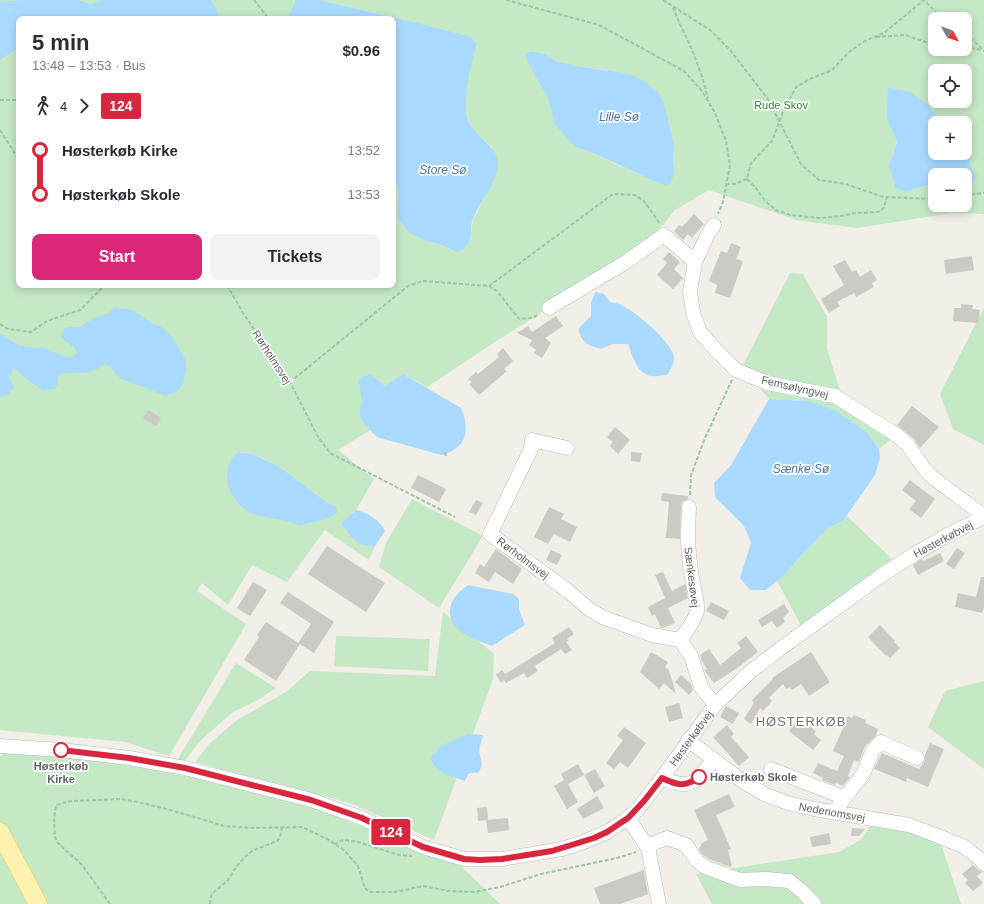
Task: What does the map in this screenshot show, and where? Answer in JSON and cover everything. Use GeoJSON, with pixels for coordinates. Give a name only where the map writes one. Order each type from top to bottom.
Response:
{"type":"FeatureCollection","features":[{"type":"Feature","properties":{"kind":"main road"},"geometry":{"type":"LineString","coordinates":[[0,832],[38,904]]}},
{"type":"Feature","properties":{"kind":"street","name":"Femsølyngvej"},"geometry":{"type":"LineString","coordinates":[[714,225],[708,234],[695,262],[690,291],[693,313],[700,332],[716,350],[736,370],[767,383],[834,396],[898,436],[908,445],[925,470],[984,516]]}},
{"type":"Feature","properties":{"kind":"street"},"geometry":{"type":"LineString","coordinates":[[549,308],[626,262],[664,235],[695,262]]}},
{"type":"Feature","properties":{"kind":"street","name":"Rørholmsvej"},"geometry":{"type":"LineString","coordinates":[[567,448],[532,440],[531,449],[490,534],[596,613],[652,635],[680,640]]}},
{"type":"Feature","properties":{"kind":"street","name":"Sænkesøvej"},"geometry":{"type":"LineString","coordinates":[[680,640],[691,624],[696,612],[697,600],[691,572],[687,537],[689,507]]}},
{"type":"Feature","properties":{"kind":"street","name":"Høsterkøbvej"},"geometry":{"type":"LineString","coordinates":[[0,746],[61,750],[129,758],[185,768],[311,800],[362,818],[427,848],[464,859],[502,859],[562,849],[607,832],[628,818],[662,778],[714,705],[768,658],[882,575],[949,534],[984,516]]}},
{"type":"Feature","properties":{"kind":"street"},"geometry":{"type":"LineString","coordinates":[[680,640],[691,656],[701,687],[714,705]]}},
{"type":"Feature","properties":{"kind":"street","name":"Nedenomsvej"},"geometry":{"type":"LineString","coordinates":[[688,740],[742,781],[766,795],[788,804],[910,825],[963,846],[984,864]]}},
{"type":"Feature","properties":{"kind":"street"},"geometry":{"type":"LineString","coordinates":[[834,812],[863,774],[873,750],[881,742],[917,758]]}},
{"type":"Feature","properties":{"kind":"street"},"geometry":{"type":"LineString","coordinates":[[662,778],[677,785],[690,784],[701,776],[713,760]]}},
{"type":"Feature","properties":{"kind":"street"},"geometry":{"type":"LineString","coordinates":[[771,769],[845,798]]}},
{"type":"Feature","properties":{"kind":"street"},"geometry":{"type":"LineString","coordinates":[[801,806],[810,784]]}},
{"type":"Feature","properties":{"kind":"street"},"geometry":{"type":"LineString","coordinates":[[628,818],[648,848],[659,904]]}},
{"type":"Feature","properties":{"kind":"street"},"geometry":{"type":"LineString","coordinates":[[648,848],[654,843],[667,838],[686,845],[697,860],[705,867],[740,880],[766,878],[789,881],[803,892],[814,904]]}},
{"type":"Feature","properties":{"kind":"path"},"geometry":{"type":"LineString","coordinates":[[254,0],[267,16]]}},
{"type":"Feature","properties":{"kind":"path"},"geometry":{"type":"LineString","coordinates":[[506,0],[599,25],[684,70],[702,91],[715,113],[726,141],[730,165],[722,202],[714,225]]}},
{"type":"Feature","properties":{"kind":"path"},"geometry":{"type":"LineString","coordinates":[[663,0],[710,30],[730,50],[768,99],[801,164],[819,180],[846,184],[887,197],[928,199]]}},
{"type":"Feature","properties":{"kind":"path"},"geometry":{"type":"LineString","coordinates":[[747,179],[751,163],[772,141],[779,121],[796,88],[810,79],[832,70],[849,52],[863,42],[884,33],[924,0],[936,12]]}},
{"type":"Feature","properties":{"kind":"path"},"geometry":{"type":"LineString","coordinates":[[673,6],[678,21],[688,40],[704,83],[708,102]]}},
{"type":"Feature","properties":{"kind":"path"},"geometry":{"type":"LineString","coordinates":[[875,37],[905,34],[928,43]]}},
{"type":"Feature","properties":{"kind":"path"},"geometry":{"type":"LineString","coordinates":[[972,40],[984,51]]}},
{"type":"Feature","properties":{"kind":"path"},"geometry":{"type":"LineString","coordinates":[[972,48],[984,51]]}},
{"type":"Feature","properties":{"kind":"path"},"geometry":{"type":"LineString","coordinates":[[0,100],[16,100]]}},
{"type":"Feature","properties":{"kind":"path"},"geometry":{"type":"LineString","coordinates":[[0,130],[16,155]]}},
{"type":"Feature","properties":{"kind":"path"},"geometry":{"type":"LineString","coordinates":[[726,184],[736,184],[747,179]]}},
{"type":"Feature","properties":{"kind":"path"},"geometry":{"type":"LineString","coordinates":[[747,179],[756,188],[765,201],[776,210],[790,215],[821,218],[856,213],[878,212],[884,208],[887,197]]}},
{"type":"Feature","properties":{"kind":"path"},"geometry":{"type":"LineString","coordinates":[[972,194],[984,193]]}},
{"type":"Feature","properties":{"kind":"path"},"geometry":{"type":"LineString","coordinates":[[489,286],[613,194],[635,196],[644,201],[665,231],[664,235]]}},
{"type":"Feature","properties":{"kind":"path"},"geometry":{"type":"LineString","coordinates":[[290,382],[408,286],[423,281],[489,286],[497,291],[519,319],[533,318],[549,308]]}},
{"type":"Feature","properties":{"kind":"path"},"geometry":{"type":"LineString","coordinates":[[0,324],[8,329],[31,332],[47,322],[80,310],[102,288]]}},
{"type":"Feature","properties":{"kind":"path","name":"Rørholmsvej"},"geometry":{"type":"LineString","coordinates":[[229,288],[243,313],[290,382],[318,437],[330,453],[455,517]]}},
{"type":"Feature","properties":{"kind":"path"},"geometry":{"type":"LineString","coordinates":[[689,507],[691,475],[705,438],[736,370]]}},
{"type":"Feature","properties":{"kind":"path"},"geometry":{"type":"LineString","coordinates":[[444,452],[446,458]]}},
{"type":"Feature","properties":{"kind":"path"},"geometry":{"type":"LineString","coordinates":[[110,904],[82,865],[58,843],[55,836],[54,820],[56,804],[71,800],[122,799],[154,806],[224,826],[254,828],[302,827],[344,850],[358,866],[365,888],[370,892],[395,892],[423,886],[448,891],[474,892],[500,887],[541,874],[617,858],[648,848]]}},
{"type":"Feature","properties":{"kind":"path"},"geometry":{"type":"LineString","coordinates":[[210,904],[211,896],[228,880],[245,856],[252,851],[277,841],[280,838],[282,827]]}},
{"type":"Feature","properties":{"kind":"path"},"geometry":{"type":"LineString","coordinates":[[334,844],[344,840],[358,842],[399,855],[409,856],[414,856],[427,848]]}},
{"type":"Feature","properties":{"kind":"green space","name":"Rude Skov"},"geometry":{"type":"Polygon","coordinates":[[[0,0],[295,0],[289,16],[16,16],[16,288],[396,288],[396,184],[399,193],[397,206],[429,242],[442,245],[456,252],[470,241],[473,220],[495,177],[492,147],[472,127],[466,111],[466,92],[477,45],[413,22],[396,18],[396,16],[387,16],[319,0],[984,0],[984,214],[951,213],[857,228],[796,220],[709,190],[675,210],[646,246],[427,387],[403,374],[385,386],[372,375],[359,413],[363,423],[370,430],[338,450],[374,479],[356,510],[351,513],[369,546],[375,546],[369,560],[325,530],[287,582],[252,565],[228,605],[202,583],[197,591],[246,624],[169,756],[125,742],[0,730],[0,0]],[[531,51],[525,54],[548,99],[555,125],[575,147],[593,153],[665,185],[675,171],[673,163],[674,146],[668,125],[607,70],[577,66],[556,61],[545,54],[531,51]],[[238,452],[253,514],[291,521],[300,526],[308,522],[324,520],[327,504],[315,494],[265,459],[243,452],[238,452]]]}},
{"type":"Feature","properties":{"kind":"green space"},"geometry":{"type":"Polygon","coordinates":[[[790,273],[803,274],[827,317],[827,349],[841,394],[894,437],[879,449],[868,433],[808,401],[769,399],[742,367],[790,273]]]}},
{"type":"Feature","properties":{"kind":"green space"},"geometry":{"type":"Polygon","coordinates":[[[984,307],[984,445],[953,429],[940,394],[984,307]]]}},
{"type":"Feature","properties":{"kind":"green space"},"geometry":{"type":"Polygon","coordinates":[[[412,499],[483,536],[439,608],[379,567],[386,543],[412,499]]]}},
{"type":"Feature","properties":{"kind":"green space"},"geometry":{"type":"Polygon","coordinates":[[[846,515],[894,561],[802,627],[777,581],[785,575],[796,561],[828,528],[843,521],[846,515]]]}},
{"type":"Feature","properties":{"kind":"green space"},"geometry":{"type":"Polygon","coordinates":[[[443,612],[494,654],[493,679],[434,840],[350,803],[195,762],[210,743],[237,720],[286,692],[310,671],[435,676],[443,612]]]}},
{"type":"Feature","properties":{"kind":"green space"},"geometry":{"type":"Polygon","coordinates":[[[336,636],[430,639],[428,671],[334,666],[336,636]]]}},
{"type":"Feature","properties":{"kind":"green space"},"geometry":{"type":"Polygon","coordinates":[[[236,663],[276,688],[258,700],[233,712],[201,740],[182,764],[176,762],[236,663]]]}},
{"type":"Feature","properties":{"kind":"green space"},"geometry":{"type":"Polygon","coordinates":[[[984,681],[984,769],[928,727],[945,691],[984,681]]]}},
{"type":"Feature","properties":{"kind":"green space"},"geometry":{"type":"Polygon","coordinates":[[[8,750],[111,762],[206,780],[312,807],[461,866],[500,904],[0,904],[0,757],[8,750]]]}},
{"type":"Feature","properties":{"kind":"green space"},"geometry":{"type":"Polygon","coordinates":[[[871,824],[907,831],[941,844],[961,904],[712,904],[696,874],[839,852],[862,839],[871,824]]]}},
{"type":"Feature","properties":{"kind":"water"},"geometry":{"type":"Polygon","coordinates":[[[23,0],[77,0],[91,4],[100,0],[211,0],[216,8],[218,16],[16,16],[16,49],[0,60],[0,2],[23,0]]]}},
{"type":"Feature","properties":{"kind":"water","name":"Store Sø"},"geometry":{"type":"Polygon","coordinates":[[[295,0],[319,0],[387,16],[289,16],[295,0]]]}},
{"type":"Feature","properties":{"kind":"water","name":"Store Sø"},"geometry":{"type":"Polygon","coordinates":[[[396,18],[471,37],[477,45],[468,82],[466,113],[470,125],[493,150],[497,158],[498,165],[494,181],[472,221],[470,240],[463,250],[456,252],[408,232],[399,219],[397,206],[399,193],[396,184],[396,18]]]}},
{"type":"Feature","properties":{"kind":"water","name":"Lille Sø"},"geometry":{"type":"Polygon","coordinates":[[[531,51],[545,54],[556,61],[577,66],[630,74],[644,81],[659,93],[664,103],[674,146],[673,163],[675,171],[670,184],[665,185],[654,181],[593,153],[575,147],[555,125],[548,99],[525,54],[531,51]]]}},
{"type":"Feature","properties":{"kind":"water"},"geometry":{"type":"Polygon","coordinates":[[[888,88],[910,92],[927,104],[928,108],[930,108],[936,116],[928,116],[928,160],[970,160],[972,168],[928,168],[928,185],[906,192],[895,188],[891,171],[888,166],[897,141],[887,120],[888,88]]]}},
{"type":"Feature","properties":{"kind":"water"},"geometry":{"type":"Polygon","coordinates":[[[972,169],[976,178],[972,186],[972,169]]]}},
{"type":"Feature","properties":{"kind":"water"},"geometry":{"type":"Polygon","coordinates":[[[595,292],[604,294],[610,302],[622,305],[631,310],[662,337],[672,352],[674,358],[673,365],[667,375],[653,376],[646,374],[638,368],[628,344],[613,344],[601,349],[589,345],[584,341],[578,329],[591,316],[591,303],[595,292]]]}},
{"type":"Feature","properties":{"kind":"water"},"geometry":{"type":"Polygon","coordinates":[[[114,308],[133,310],[151,323],[160,326],[177,344],[186,361],[186,370],[183,384],[176,392],[165,396],[121,379],[109,366],[104,364],[97,369],[86,373],[68,373],[58,376],[58,384],[55,389],[43,390],[30,382],[14,368],[9,378],[14,387],[9,394],[0,397],[0,333],[20,346],[45,348],[65,357],[72,357],[76,353],[75,348],[60,337],[65,328],[80,327],[95,317],[108,314],[114,308]]]}},
{"type":"Feature","properties":{"kind":"water"},"geometry":{"type":"Polygon","coordinates":[[[403,374],[461,408],[466,424],[466,431],[464,438],[456,448],[441,455],[377,437],[363,423],[359,413],[362,403],[359,381],[363,376],[372,375],[385,386],[403,374]]]}},
{"type":"Feature","properties":{"kind":"water","name":"Sænke Sø"},"geometry":{"type":"Polygon","coordinates":[[[769,399],[808,401],[834,410],[868,433],[879,449],[880,458],[875,475],[843,521],[828,528],[796,561],[785,575],[766,590],[750,590],[740,578],[751,543],[744,526],[715,497],[714,483],[731,465],[769,399]]]}},
{"type":"Feature","properties":{"kind":"water"},"geometry":{"type":"Polygon","coordinates":[[[238,452],[259,457],[279,467],[329,504],[336,506],[337,513],[324,520],[300,526],[289,521],[255,515],[245,510],[233,496],[227,480],[229,464],[238,452]]]}},
{"type":"Feature","properties":{"kind":"water"},"geometry":{"type":"Polygon","coordinates":[[[356,510],[373,518],[383,527],[385,531],[375,546],[363,545],[359,543],[351,536],[341,523],[356,510]]]}},
{"type":"Feature","properties":{"kind":"water"},"geometry":{"type":"Polygon","coordinates":[[[468,585],[513,594],[519,599],[519,609],[525,625],[492,646],[473,639],[463,633],[452,621],[450,608],[456,596],[468,585]]]}},
{"type":"Feature","properties":{"kind":"water"},"geometry":{"type":"Polygon","coordinates":[[[468,734],[483,735],[479,750],[482,765],[479,772],[468,774],[465,781],[444,774],[436,768],[431,758],[441,746],[468,734]]]}},
{"type":"Feature","properties":{"kind":"building"},"geometry":{"type":"Polygon","coordinates":[[[694,214],[704,224],[692,238],[688,234],[683,240],[674,231],[679,225],[682,227],[694,214]]]}},
{"type":"Feature","properties":{"kind":"building"},"geometry":{"type":"Polygon","coordinates":[[[731,243],[741,247],[736,259],[743,261],[730,298],[715,293],[717,285],[709,281],[721,251],[727,253],[731,243]]]}},
{"type":"Feature","properties":{"kind":"building"},"geometry":{"type":"Polygon","coordinates":[[[669,252],[680,262],[674,269],[683,278],[673,289],[657,275],[667,263],[663,259],[669,252]]]}},
{"type":"Feature","properties":{"kind":"building"},"geometry":{"type":"Polygon","coordinates":[[[972,256],[974,270],[946,274],[944,260],[972,256]]]}},
{"type":"Feature","properties":{"kind":"building"},"geometry":{"type":"Polygon","coordinates":[[[845,260],[852,272],[856,270],[860,277],[871,270],[877,280],[872,283],[874,287],[856,297],[854,293],[837,302],[840,306],[829,313],[821,299],[844,285],[833,266],[845,260]]]}},
{"type":"Feature","properties":{"kind":"building"},"geometry":{"type":"Polygon","coordinates":[[[961,304],[973,305],[972,309],[980,310],[978,323],[953,321],[954,308],[961,308],[961,304]]]}},
{"type":"Feature","properties":{"kind":"building"},"geometry":{"type":"Polygon","coordinates":[[[556,316],[563,326],[545,338],[551,343],[542,358],[534,353],[536,350],[529,345],[532,340],[517,333],[528,326],[532,332],[556,316]]]}},
{"type":"Feature","properties":{"kind":"building"},"geometry":{"type":"Polygon","coordinates":[[[503,348],[513,361],[504,369],[507,371],[479,395],[469,384],[472,382],[468,379],[476,372],[478,374],[499,357],[497,354],[503,348]]]}},
{"type":"Feature","properties":{"kind":"building"},"geometry":{"type":"Polygon","coordinates":[[[912,406],[939,427],[920,448],[914,439],[897,425],[912,406]]]}},
{"type":"Feature","properties":{"kind":"building"},"geometry":{"type":"Polygon","coordinates":[[[149,410],[161,418],[156,426],[143,418],[149,410]]]}},
{"type":"Feature","properties":{"kind":"building"},"geometry":{"type":"Polygon","coordinates":[[[615,427],[630,440],[618,454],[610,446],[613,442],[607,437],[615,427]]]}},
{"type":"Feature","properties":{"kind":"building"},"geometry":{"type":"Polygon","coordinates":[[[631,452],[642,453],[640,462],[631,461],[631,452]]]}},
{"type":"Feature","properties":{"kind":"building"},"geometry":{"type":"Polygon","coordinates":[[[418,475],[446,489],[439,502],[411,488],[418,475]]]}},
{"type":"Feature","properties":{"kind":"building"},"geometry":{"type":"Polygon","coordinates":[[[910,480],[935,499],[921,518],[909,509],[916,501],[902,490],[910,480]]]}},
{"type":"Feature","properties":{"kind":"building"},"geometry":{"type":"Polygon","coordinates":[[[662,493],[688,496],[688,499],[682,502],[681,506],[680,539],[666,538],[669,502],[661,501],[662,493]]]}},
{"type":"Feature","properties":{"kind":"building"},"geometry":{"type":"Polygon","coordinates":[[[476,500],[483,503],[476,515],[469,512],[476,500]]]}},
{"type":"Feature","properties":{"kind":"building"},"geometry":{"type":"Polygon","coordinates":[[[549,507],[564,514],[561,519],[577,527],[570,542],[554,534],[548,544],[534,537],[549,507]]]}},
{"type":"Feature","properties":{"kind":"building"},"geometry":{"type":"Polygon","coordinates":[[[327,546],[385,583],[366,612],[308,574],[327,546]]]}},
{"type":"Feature","properties":{"kind":"building"},"geometry":{"type":"Polygon","coordinates":[[[957,548],[965,553],[954,569],[946,564],[957,548]]]}},
{"type":"Feature","properties":{"kind":"building"},"geometry":{"type":"Polygon","coordinates":[[[496,549],[522,569],[513,584],[495,572],[489,582],[475,573],[480,564],[484,567],[496,549]]]}},
{"type":"Feature","properties":{"kind":"building"},"geometry":{"type":"Polygon","coordinates":[[[551,550],[562,555],[557,565],[546,560],[551,550]]]}},
{"type":"Feature","properties":{"kind":"building"},"geometry":{"type":"Polygon","coordinates":[[[940,553],[944,561],[918,575],[913,565],[922,559],[923,561],[940,553]]]}},
{"type":"Feature","properties":{"kind":"building"},"geometry":{"type":"Polygon","coordinates":[[[663,572],[672,591],[685,584],[688,598],[668,608],[675,623],[661,628],[655,614],[652,616],[648,607],[665,598],[655,575],[663,572]]]}},
{"type":"Feature","properties":{"kind":"building"},"geometry":{"type":"Polygon","coordinates":[[[981,577],[984,577],[984,607],[982,613],[955,607],[958,593],[976,597],[981,577]]]}},
{"type":"Feature","properties":{"kind":"building"},"geometry":{"type":"Polygon","coordinates":[[[253,582],[267,590],[250,616],[237,608],[253,582]]]}},
{"type":"Feature","properties":{"kind":"building"},"geometry":{"type":"Polygon","coordinates":[[[288,592],[334,622],[314,653],[298,643],[311,624],[280,603],[288,592]]]}},
{"type":"Feature","properties":{"kind":"building"},"geometry":{"type":"Polygon","coordinates":[[[711,602],[729,611],[724,620],[706,611],[711,602]]]}},
{"type":"Feature","properties":{"kind":"building"},"geometry":{"type":"Polygon","coordinates":[[[784,604],[789,612],[783,618],[785,622],[777,628],[772,621],[762,627],[758,620],[784,604]]]}},
{"type":"Feature","properties":{"kind":"building"},"geometry":{"type":"Polygon","coordinates":[[[266,622],[300,644],[276,681],[244,660],[259,637],[257,635],[266,622]]]}},
{"type":"Feature","properties":{"kind":"building"},"geometry":{"type":"Polygon","coordinates":[[[880,625],[900,648],[890,658],[887,655],[886,656],[868,637],[880,625]]]}},
{"type":"Feature","properties":{"kind":"building"},"geometry":{"type":"Polygon","coordinates":[[[569,627],[574,634],[567,639],[569,641],[566,642],[572,650],[565,654],[561,649],[535,666],[538,671],[527,678],[524,673],[506,683],[504,680],[501,683],[496,675],[502,670],[505,674],[555,643],[552,638],[569,627]]]}},
{"type":"Feature","properties":{"kind":"building"},"geometry":{"type":"Polygon","coordinates":[[[746,636],[758,652],[736,669],[714,683],[705,671],[707,669],[700,655],[709,649],[720,665],[741,648],[737,643],[746,636]]]}},
{"type":"Feature","properties":{"kind":"building"},"geometry":{"type":"Polygon","coordinates":[[[651,652],[668,662],[665,667],[669,670],[676,694],[664,683],[659,689],[640,672],[651,652]]]}},
{"type":"Feature","properties":{"kind":"building"},"geometry":{"type":"Polygon","coordinates":[[[811,652],[830,682],[809,696],[801,684],[792,690],[790,687],[786,689],[783,684],[769,698],[772,701],[763,711],[760,708],[751,724],[744,719],[754,703],[752,700],[773,679],[772,678],[811,652]]]}},
{"type":"Feature","properties":{"kind":"building"},"geometry":{"type":"Polygon","coordinates":[[[681,675],[691,684],[693,690],[689,695],[675,682],[681,675]]]}},
{"type":"Feature","properties":{"kind":"building"},"geometry":{"type":"Polygon","coordinates":[[[679,703],[683,718],[669,722],[665,707],[679,703]]]}},
{"type":"Feature","properties":{"kind":"building"},"geometry":{"type":"Polygon","coordinates":[[[726,706],[739,713],[733,724],[720,717],[726,706]]]}},
{"type":"Feature","properties":{"kind":"building"},"geometry":{"type":"Polygon","coordinates":[[[854,715],[866,720],[865,723],[878,729],[876,736],[865,746],[859,762],[854,760],[848,776],[850,777],[843,786],[836,783],[835,785],[822,780],[823,778],[813,773],[818,763],[837,771],[844,756],[833,751],[848,716],[852,718],[854,715]]]}},
{"type":"Feature","properties":{"kind":"building"},"geometry":{"type":"Polygon","coordinates":[[[800,718],[816,731],[814,734],[821,740],[813,750],[789,731],[800,718]]]}},
{"type":"Feature","properties":{"kind":"building"},"geometry":{"type":"Polygon","coordinates":[[[727,725],[734,734],[731,737],[749,757],[739,766],[713,737],[727,725]]]}},
{"type":"Feature","properties":{"kind":"building"},"geometry":{"type":"Polygon","coordinates":[[[624,727],[646,743],[628,768],[620,762],[614,769],[606,763],[623,740],[617,736],[624,727]]]}},
{"type":"Feature","properties":{"kind":"building"},"geometry":{"type":"Polygon","coordinates":[[[930,743],[944,749],[928,787],[907,778],[906,782],[874,769],[882,753],[919,769],[925,761],[925,755],[930,743]]]}},
{"type":"Feature","properties":{"kind":"building"},"geometry":{"type":"Polygon","coordinates":[[[578,764],[584,775],[568,784],[578,802],[567,809],[554,786],[564,780],[561,774],[578,764]]]}},
{"type":"Feature","properties":{"kind":"building"},"geometry":{"type":"Polygon","coordinates":[[[595,769],[605,786],[594,793],[584,775],[595,769]]]}},
{"type":"Feature","properties":{"kind":"building"},"geometry":{"type":"Polygon","coordinates":[[[729,794],[735,807],[716,815],[731,849],[728,850],[732,866],[730,867],[709,859],[703,855],[699,849],[702,843],[708,840],[694,810],[729,794]]]}},
{"type":"Feature","properties":{"kind":"building"},"geometry":{"type":"Polygon","coordinates":[[[597,796],[604,808],[583,819],[577,809],[597,796]]]}},
{"type":"Feature","properties":{"kind":"building"},"geometry":{"type":"Polygon","coordinates":[[[487,807],[488,820],[478,821],[477,808],[487,807]]]}},
{"type":"Feature","properties":{"kind":"building"},"geometry":{"type":"Polygon","coordinates":[[[508,818],[509,830],[488,833],[486,820],[508,818]]]}},
{"type":"Feature","properties":{"kind":"building"},"geometry":{"type":"Polygon","coordinates":[[[852,828],[865,829],[859,836],[851,836],[852,828]]]}},
{"type":"Feature","properties":{"kind":"building"},"geometry":{"type":"Polygon","coordinates":[[[829,833],[831,844],[812,847],[810,837],[829,833]]]}},
{"type":"Feature","properties":{"kind":"building"},"geometry":{"type":"Polygon","coordinates":[[[973,865],[982,872],[977,876],[983,883],[973,891],[965,883],[968,880],[962,874],[973,865]]]}},
{"type":"Feature","properties":{"kind":"building"},"geometry":{"type":"Polygon","coordinates":[[[644,870],[648,894],[620,904],[600,904],[594,888],[644,870]]]}},
{"type":"Feature","properties":{"kind":"bus line","name":"124"},"geometry":{"type":"LineString","coordinates":[[61,750],[129,758],[185,768],[311,800],[362,818],[423,847],[450,856],[480,860],[502,859],[552,851],[594,838],[607,832],[628,818],[662,778],[677,785],[690,784],[699,777]]}},
{"type":"Feature","properties":{"kind":"place","name":"Høsterkøb Kirke"},"geometry":{"type":"Point","coordinates":[61,750]}},
{"type":"Feature","properties":{"kind":"place","name":"Høsterkøb Skole"},"geometry":{"type":"Point","coordinates":[699,777]}},
{"type":"Feature","properties":{"kind":"district","name":"HØSTERKØB"},"geometry":{"type":"Point","coordinates":[801,721]}}]}
